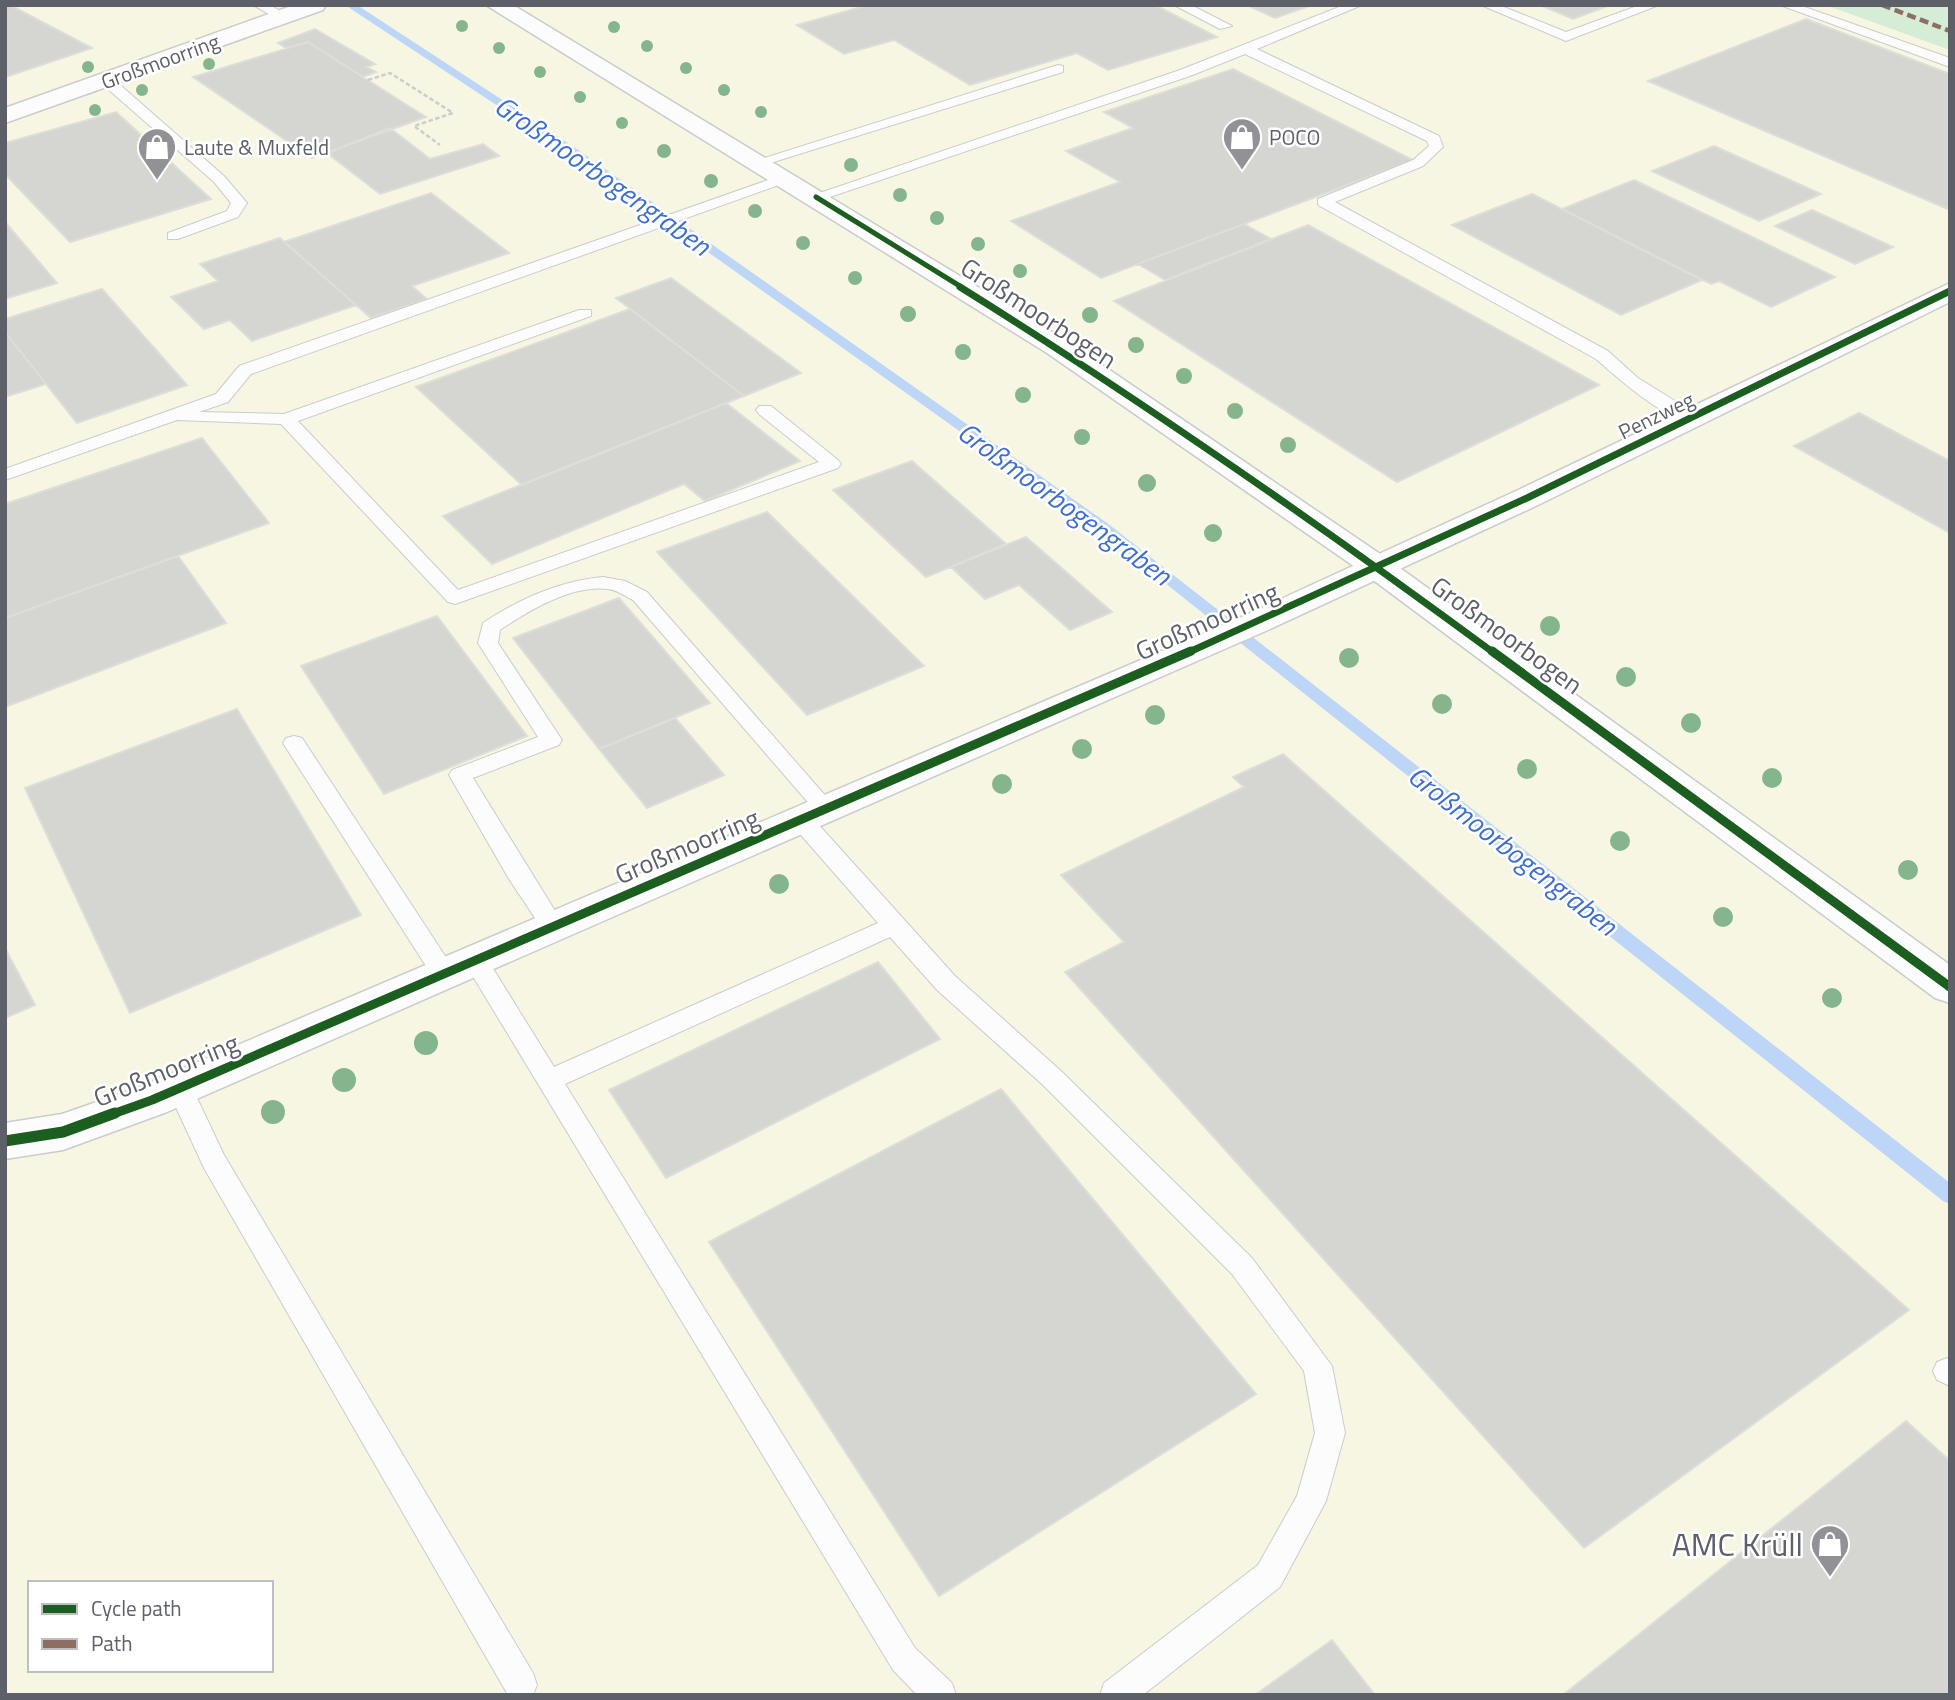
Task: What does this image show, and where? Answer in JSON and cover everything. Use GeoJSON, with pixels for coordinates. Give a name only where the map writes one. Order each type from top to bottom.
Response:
{"type":"FeatureCollection","features":[{"type":"Feature","properties":{"kind":"street","name":"Großmoorbogen"},"geometry":{"type":"LineString","coordinates":[[497,5],[759,162],[1056,347],[1377,567],[1950,988]]}},
{"type":"Feature","properties":{"kind":"street","name":"Großmoorring"},"geometry":{"type":"LineString","coordinates":[[5,116],[314,6]]}},
{"type":"Feature","properties":{"kind":"street","name":"Penzweg"},"geometry":{"type":"LineString","coordinates":[[1377,567],[1950,291]]}},
{"type":"Feature","properties":{"kind":"street","name":"Großmoorring"},"geometry":{"type":"LineString","coordinates":[[5,1141],[63,1132],[104,1119],[180,1088],[1256,623],[1377,567]]}},
{"type":"Feature","properties":{"kind":"lane"},"geometry":{"type":"LineString","coordinates":[[259,5],[284,16]]}},
{"type":"Feature","properties":{"kind":"lane"},"geometry":{"type":"LineString","coordinates":[[1180,5],[1225,26]]}},
{"type":"Feature","properties":{"kind":"lane"},"geometry":{"type":"LineString","coordinates":[[816,197],[1185,73],[1356,5]]}},
{"type":"Feature","properties":{"kind":"lane"},"geometry":{"type":"LineString","coordinates":[[1487,5],[1566,37],[1653,5]]}},
{"type":"Feature","properties":{"kind":"lane"},"geometry":{"type":"LineString","coordinates":[[1786,5],[1950,63]]}},
{"type":"Feature","properties":{"kind":"lane"},"geometry":{"type":"LineString","coordinates":[[1244,48],[1434,139],[1436,147],[1418,163],[1323,202],[1602,355],[1632,382],[1690,418]]}},
{"type":"Feature","properties":{"kind":"lane"},"geometry":{"type":"LineString","coordinates":[[759,162],[1058,69]]}},
{"type":"Feature","properties":{"kind":"lane"},"geometry":{"type":"LineString","coordinates":[[106,80],[219,179],[239,203],[233,214],[173,236]]}},
{"type":"Feature","properties":{"kind":"lane"},"geometry":{"type":"LineString","coordinates":[[5,475],[222,398],[245,370],[785,178]]}},
{"type":"Feature","properties":{"kind":"lane"},"geometry":{"type":"LineString","coordinates":[[174,417],[286,419],[585,313]]}},
{"type":"Feature","properties":{"kind":"lane"},"geometry":{"type":"LineString","coordinates":[[286,419],[455,598],[832,464],[765,410]]}},
{"type":"Feature","properties":{"kind":"lane"},"geometry":{"type":"LineString","coordinates":[[553,927],[517,873],[460,775],[551,740],[488,643],[490,627],[509,613],[575,588],[604,583],[625,588],[640,596],[814,814],[894,926],[946,983],[1052,1078],[1242,1266],[1318,1366],[1330,1433],[1311,1501],[1269,1576],[1116,1695]]}},
{"type":"Feature","properties":{"kind":"lane"},"geometry":{"type":"LineString","coordinates":[[294,743],[459,967],[549,1080],[904,1659],[940,1695]]}},
{"type":"Feature","properties":{"kind":"lane"},"geometry":{"type":"LineString","coordinates":[[549,1080],[894,926]]}},
{"type":"Feature","properties":{"kind":"lane"},"geometry":{"type":"LineString","coordinates":[[180,1088],[213,1160],[521,1685]]}},
{"type":"Feature","properties":{"kind":"path"},"geometry":{"type":"LineString","coordinates":[[368,80],[390,73],[453,113],[414,126]]}},
{"type":"Feature","properties":{"kind":"path"},"geometry":{"type":"LineString","coordinates":[[408,122],[440,145]]}},
{"type":"Feature","properties":{"kind":"shaded area"},"geometry":{"type":"Polygon","coordinates":[[[5,5],[1826,5],[1950,50],[1950,1695],[5,1695],[5,5]]]}},
{"type":"Feature","properties":{"kind":"shaded area"},"geometry":{"type":"Polygon","coordinates":[[[1826,5],[1950,5],[1950,50],[1826,5]]]}},
{"type":"Feature","properties":{"kind":"building"},"geometry":{"type":"Polygon","coordinates":[[[5,5],[10,5],[92,48],[5,77],[5,5]]]}},
{"type":"Feature","properties":{"kind":"building"},"geometry":{"type":"Polygon","coordinates":[[[868,5],[1155,5],[1217,37],[1108,70],[1077,53],[970,85],[894,40],[844,54],[797,25],[868,5]]]}},
{"type":"Feature","properties":{"kind":"building"},"geometry":{"type":"Polygon","coordinates":[[[1247,5],[1312,5],[1275,18],[1247,5]]]}},
{"type":"Feature","properties":{"kind":"building"},"geometry":{"type":"Polygon","coordinates":[[[1540,5],[1610,5],[1573,19],[1540,5]]]}},
{"type":"Feature","properties":{"kind":"building"},"geometry":{"type":"Polygon","coordinates":[[[1806,19],[1950,74],[1950,210],[1648,81],[1806,19]]]}},
{"type":"Feature","properties":{"kind":"building"},"geometry":{"type":"Polygon","coordinates":[[[315,29],[375,64],[367,67],[376,72],[363,77],[308,42],[286,48],[278,43],[315,29]]]}},
{"type":"Feature","properties":{"kind":"building"},"geometry":{"type":"Polygon","coordinates":[[[308,42],[426,117],[312,158],[193,77],[308,42]]]}},
{"type":"Feature","properties":{"kind":"building","name":"POCO"},"geometry":{"type":"Polygon","coordinates":[[[1233,69],[1413,160],[1101,278],[1011,221],[1120,182],[1066,151],[1133,128],[1104,112],[1233,69]]]}},
{"type":"Feature","properties":{"kind":"building"},"geometry":{"type":"Polygon","coordinates":[[[116,112],[211,199],[70,242],[5,174],[5,143],[116,112]]]}},
{"type":"Feature","properties":{"kind":"building"},"geometry":{"type":"Polygon","coordinates":[[[390,128],[430,159],[483,144],[499,156],[380,194],[327,153],[390,128]]]}},
{"type":"Feature","properties":{"kind":"building"},"geometry":{"type":"Polygon","coordinates":[[[1714,146],[1821,194],[1759,221],[1652,171],[1714,146]]]}},
{"type":"Feature","properties":{"kind":"building"},"geometry":{"type":"Polygon","coordinates":[[[1634,180],[1835,277],[1771,307],[1719,281],[1711,284],[1562,209],[1634,180]]]}},
{"type":"Feature","properties":{"kind":"building"},"geometry":{"type":"Polygon","coordinates":[[[431,193],[509,253],[412,286],[427,299],[371,318],[284,242],[431,193]]]}},
{"type":"Feature","properties":{"kind":"building"},"geometry":{"type":"Polygon","coordinates":[[[1532,194],[1702,280],[1621,315],[1452,225],[1532,194]]]}},
{"type":"Feature","properties":{"kind":"building"},"geometry":{"type":"Polygon","coordinates":[[[1812,210],[1893,247],[1855,264],[1775,226],[1812,210]]]}},
{"type":"Feature","properties":{"kind":"building"},"geometry":{"type":"Polygon","coordinates":[[[5,222],[57,283],[5,299],[5,222]]]}},
{"type":"Feature","properties":{"kind":"building"},"geometry":{"type":"Polygon","coordinates":[[[1244,224],[1271,239],[1165,280],[1138,264],[1244,224]]]}},
{"type":"Feature","properties":{"kind":"building"},"geometry":{"type":"Polygon","coordinates":[[[1308,225],[1599,385],[1397,482],[1114,301],[1308,225]]]}},
{"type":"Feature","properties":{"kind":"building"},"geometry":{"type":"Polygon","coordinates":[[[280,238],[356,305],[252,341],[230,320],[204,329],[171,297],[218,281],[200,264],[280,238]]]}},
{"type":"Feature","properties":{"kind":"building"},"geometry":{"type":"Polygon","coordinates":[[[671,278],[801,373],[744,396],[616,298],[671,278]]]}},
{"type":"Feature","properties":{"kind":"building"},"geometry":{"type":"Polygon","coordinates":[[[102,289],[187,385],[77,423],[5,332],[5,319],[102,289]]]}},
{"type":"Feature","properties":{"kind":"building"},"geometry":{"type":"Polygon","coordinates":[[[630,309],[744,396],[522,485],[416,387],[630,309]]]}},
{"type":"Feature","properties":{"kind":"building"},"geometry":{"type":"Polygon","coordinates":[[[5,332],[46,384],[5,397],[5,332]]]}},
{"type":"Feature","properties":{"kind":"building"},"geometry":{"type":"Polygon","coordinates":[[[726,403],[800,461],[705,501],[684,484],[492,564],[443,516],[726,403]]]}},
{"type":"Feature","properties":{"kind":"building"},"geometry":{"type":"Polygon","coordinates":[[[1859,413],[1950,461],[1950,533],[1794,446],[1859,413]]]}},
{"type":"Feature","properties":{"kind":"building"},"geometry":{"type":"Polygon","coordinates":[[[202,438],[269,523],[5,618],[5,504],[202,438]]]}},
{"type":"Feature","properties":{"kind":"building"},"geometry":{"type":"Polygon","coordinates":[[[912,461],[1006,544],[926,577],[833,490],[912,461]]]}},
{"type":"Feature","properties":{"kind":"building"},"geometry":{"type":"Polygon","coordinates":[[[767,512],[924,666],[807,715],[657,552],[767,512]]]}},
{"type":"Feature","properties":{"kind":"building"},"geometry":{"type":"Polygon","coordinates":[[[1026,537],[1112,612],[1070,630],[1019,585],[985,599],[951,567],[1026,537]]]}},
{"type":"Feature","properties":{"kind":"building"},"geometry":{"type":"Polygon","coordinates":[[[178,556],[226,623],[5,707],[5,618],[178,556]]]}},
{"type":"Feature","properties":{"kind":"building"},"geometry":{"type":"Polygon","coordinates":[[[619,598],[710,703],[599,749],[513,638],[619,598]]]}},
{"type":"Feature","properties":{"kind":"building"},"geometry":{"type":"Polygon","coordinates":[[[437,616],[527,736],[384,794],[301,666],[437,616]]]}},
{"type":"Feature","properties":{"kind":"building"},"geometry":{"type":"Polygon","coordinates":[[[237,709],[361,915],[130,1013],[25,788],[237,709]]]}},
{"type":"Feature","properties":{"kind":"building"},"geometry":{"type":"Polygon","coordinates":[[[675,718],[724,775],[647,808],[599,749],[675,718]]]}},
{"type":"Feature","properties":{"kind":"building"},"geometry":{"type":"Polygon","coordinates":[[[1283,754],[1909,1310],[1584,1548],[1065,972],[1124,942],[1061,875],[1244,787],[1233,777],[1283,754]]]}},
{"type":"Feature","properties":{"kind":"building"},"geometry":{"type":"Polygon","coordinates":[[[5,948],[35,1005],[5,1018],[5,948]]]}},
{"type":"Feature","properties":{"kind":"building"},"geometry":{"type":"Polygon","coordinates":[[[878,962],[940,1039],[666,1178],[609,1090],[878,962]]]}},
{"type":"Feature","properties":{"kind":"building"},"geometry":{"type":"Polygon","coordinates":[[[1001,1089],[1256,1394],[939,1596],[709,1242],[1001,1089]]]}},
{"type":"Feature","properties":{"kind":"building","name":"AMC Krüll"},"geometry":{"type":"Polygon","coordinates":[[[1906,1421],[1950,1461],[1950,1695],[1563,1695],[1906,1421]]]}},
{"type":"Feature","properties":{"kind":"building"},"geometry":{"type":"Polygon","coordinates":[[[1332,1640],[1375,1695],[1255,1695],[1332,1640]]]}},
{"type":"Feature","properties":{"kind":"waterway","name":"Großmoorbogengraben"},"geometry":{"type":"LineString","coordinates":[[350,5],[570,149],[1102,526],[1950,1195]]}},
{"type":"Feature","properties":{"kind":"marked path"},"geometry":{"type":"LineString","coordinates":[[1882,5],[1950,31]]}},
{"type":"Feature","properties":{"kind":"cycle path"},"geometry":{"type":"LineString","coordinates":[[816,197],[1057,347],[1377,567],[1950,987]]}},
{"type":"Feature","properties":{"kind":"cycle path"},"geometry":{"type":"LineString","coordinates":[[5,1141],[63,1132],[152,1100],[1256,623],[1527,498],[1950,291]]}},
{"type":"Feature","properties":{"kind":"place","name":"POCO"},"geometry":{"type":"Point","coordinates":[1242,171]}},
{"type":"Feature","properties":{"kind":"place","name":"Laute & Muxfeld"},"geometry":{"type":"Point","coordinates":[157,181]}},
{"type":"Feature","properties":{"kind":"place","name":"AMC Krüll"},"geometry":{"type":"Point","coordinates":[1830,1578]}}]}
